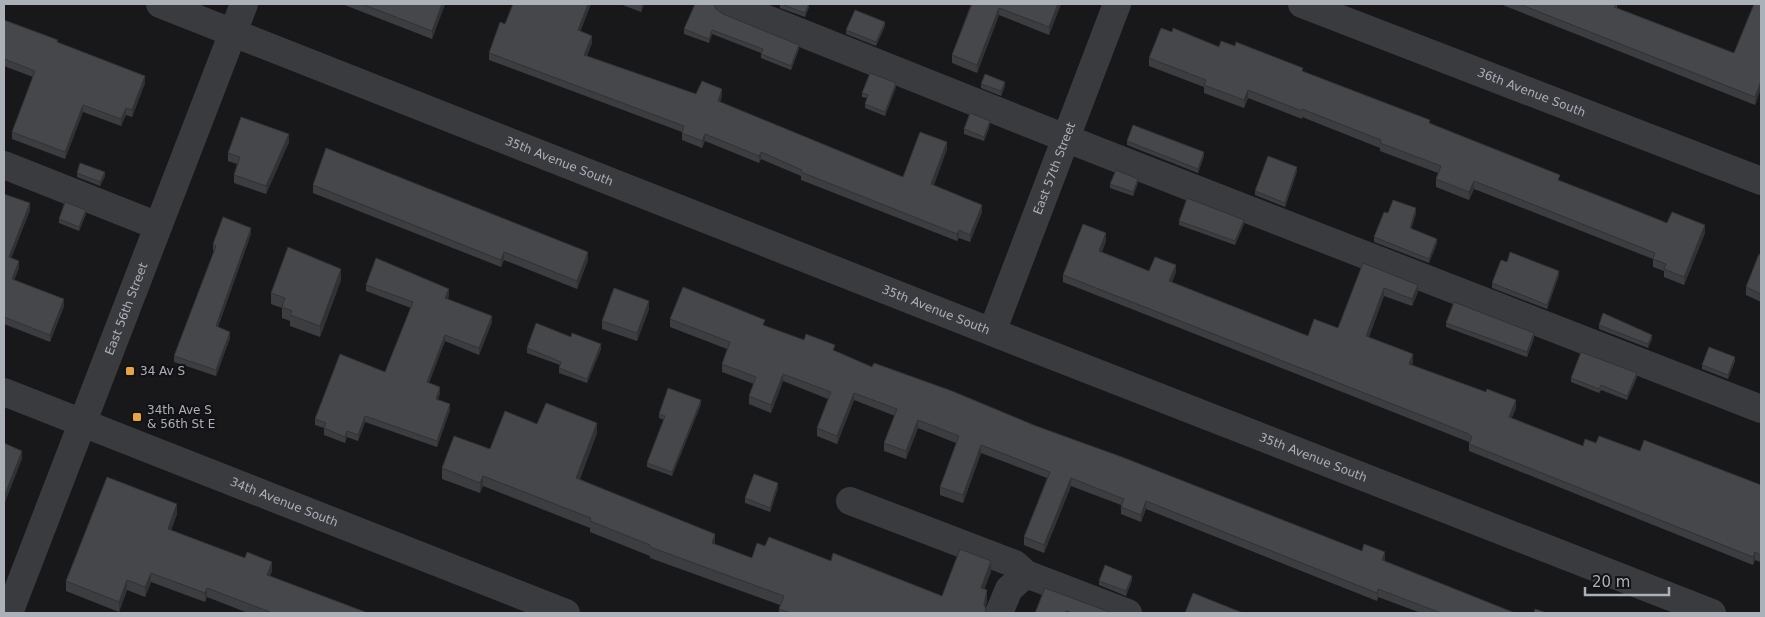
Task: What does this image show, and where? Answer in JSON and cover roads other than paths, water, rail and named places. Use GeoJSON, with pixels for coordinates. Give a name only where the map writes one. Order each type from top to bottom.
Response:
{"type":"FeatureCollection","features":[{"type":"Feature","properties":{"kind":"street","name":"35th Avenue South"},"geometry":{"type":"LineString","coordinates":[[160,4],[1712,613]]}},
{"type":"Feature","properties":{"kind":"street","name":"East 56th Street"},"geometry":{"type":"LineString","coordinates":[[9,613],[244,4]]}},
{"type":"Feature","properties":{"kind":"street"},"geometry":{"type":"LineString","coordinates":[[729,4],[1065,138],[1761,409]]}},
{"type":"Feature","properties":{"kind":"street","name":"East 57th Street"},"geometry":{"type":"LineString","coordinates":[[992,332],[1117,4]]}},
{"type":"Feature","properties":{"kind":"street","name":"36th Avenue South"},"geometry":{"type":"LineString","coordinates":[[1302,4],[1761,181]]}},
{"type":"Feature","properties":{"kind":"street"},"geometry":{"type":"LineString","coordinates":[[4,165],[158,226]]}},
{"type":"Feature","properties":{"kind":"street","name":"34th Avenue South"},"geometry":{"type":"LineString","coordinates":[[4,392],[566,613]]}},
{"type":"Feature","properties":{"kind":"street"},"geometry":{"type":"LineString","coordinates":[[850,501],[1015,564],[1026,574],[1128,613]]}},
{"type":"Feature","properties":{"kind":"street"},"geometry":{"type":"LineString","coordinates":[[999,613],[1009,589],[1026,574]]}},
{"type":"Feature","properties":{"kind":"place","name":"34 Av S"},"geometry":{"type":"Point","coordinates":[130,371]}},
{"type":"Feature","properties":{"kind":"place","name":"34th Ave S & 56th St E"},"geometry":{"type":"Point","coordinates":[137,417]}}]}
